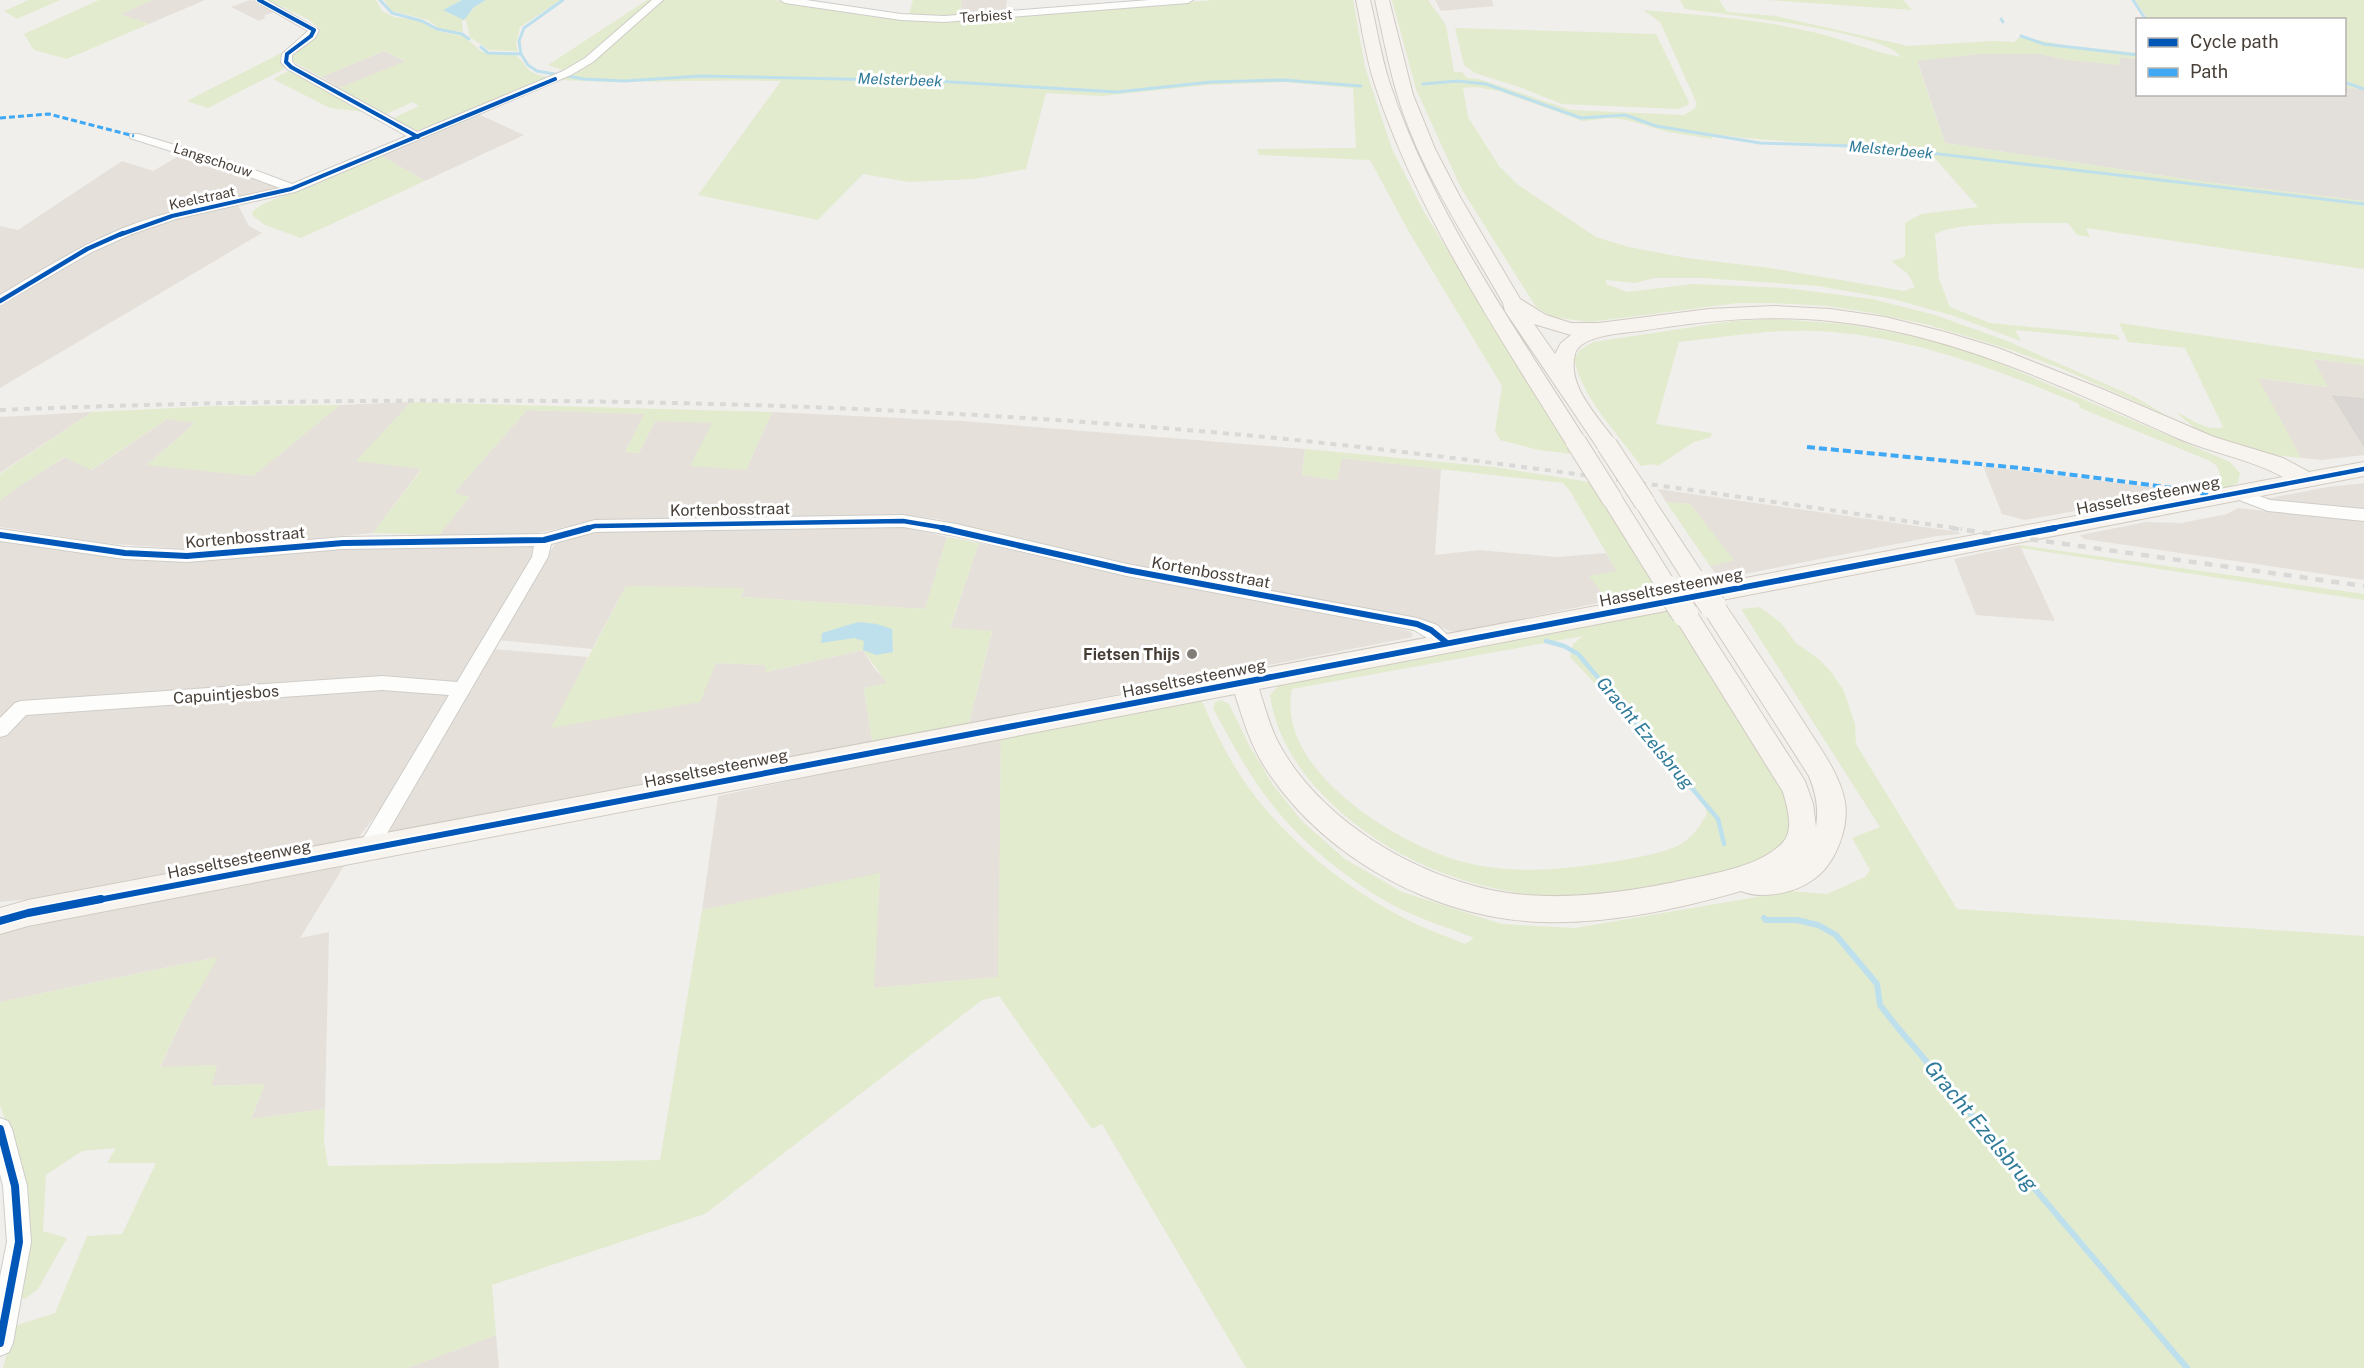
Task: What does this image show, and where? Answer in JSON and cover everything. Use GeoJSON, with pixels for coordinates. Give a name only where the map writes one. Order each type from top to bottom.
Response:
{"type":"FeatureCollection","features":[{"type":"Feature","properties":{"kind":"main road"},"geometry":{"type":"LineString","coordinates":[[1244,682],[1259,728],[1271,753],[1298,792],[1329,825],[1370,855],[1424,881],[1470,898],[1524,908],[1571,908],[1633,903],[1736,881],[1775,864],[1794,849],[1801,831],[1804,812],[1795,789],[1499,321],[1445,226],[1409,154],[1383,86],[1363,0]]}},
{"type":"Feature","properties":{"kind":"main road"},"geometry":{"type":"LineString","coordinates":[[1382,0],[1405,95],[1450,197],[1513,303],[1515,311],[1557,373],[1566,382],[1781,708],[1812,758],[1829,793],[1832,813],[1828,841],[1813,864],[1793,878],[1766,884],[1736,881]]}},
{"type":"Feature","properties":{"kind":"main road"},"geometry":{"type":"LineString","coordinates":[[1513,303],[1534,317],[1557,326],[1608,329]]}},
{"type":"Feature","properties":{"kind":"main road"},"geometry":{"type":"LineString","coordinates":[[1566,382],[1562,358],[1569,345],[1578,338],[1608,329],[1698,316],[1775,312],[1832,315],[1900,326],[1956,340],[2031,366],[2211,444],[2272,462],[2307,480]]}},
{"type":"Feature","properties":{"kind":"main road"},"geometry":{"type":"LineString","coordinates":[[2211,444],[2276,485]]}},
{"type":"Feature","properties":{"kind":"main road","name":"Hasseltsesteenweg"},"geometry":{"type":"LineString","coordinates":[[0,921],[14,914],[2364,469]]}},
{"type":"Feature","properties":{"kind":"street"},"geometry":{"type":"LineString","coordinates":[[259,0],[314,30],[311,36],[287,54],[286,62],[291,67],[418,137]]}},
{"type":"Feature","properties":{"kind":"street","name":"Keelstraat"},"geometry":{"type":"LineString","coordinates":[[0,301],[87,249],[127,231],[172,216],[291,189],[555,79],[589,60],[658,0]]}},
{"type":"Feature","properties":{"kind":"street","name":"Terbiest"},"geometry":{"type":"LineString","coordinates":[[785,0],[901,17],[944,19],[1188,0]]}},
{"type":"Feature","properties":{"kind":"street","name":"Langschouw"},"geometry":{"type":"LineString","coordinates":[[134,136],[232,166],[281,183],[291,189]]}},
{"type":"Feature","properties":{"kind":"street"},"geometry":{"type":"LineString","coordinates":[[2235,492],[2268,505],[2364,515]]}},
{"type":"Feature","properties":{"kind":"street","name":"Kortenbosstraat"},"geometry":{"type":"LineString","coordinates":[[0,535],[153,556],[187,556],[343,543],[543,540],[595,526],[903,520],[1127,570],[1417,624],[1431,630],[1447,643]]}},
{"type":"Feature","properties":{"kind":"street"},"geometry":{"type":"LineString","coordinates":[[368,848],[540,557],[543,540]]}},
{"type":"Feature","properties":{"kind":"street","name":"Capuintjesbos"},"geometry":{"type":"LineString","coordinates":[[0,730],[21,708],[382,683],[462,689]]}},
{"type":"Feature","properties":{"kind":"street"},"geometry":{"type":"LineString","coordinates":[[0,1129],[15,1185],[20,1242],[0,1343]]}},
{"type":"Feature","properties":{"kind":"shaded area"},"geometry":{"type":"Polygon","coordinates":[[[153,0],[205,0],[149,24],[119,14],[153,0]]]}},
{"type":"Feature","properties":{"kind":"shaded area"},"geometry":{"type":"Polygon","coordinates":[[[250,0],[274,12],[263,16],[266,18],[259,21],[231,7],[250,0]]]}},
{"type":"Feature","properties":{"kind":"shaded area"},"geometry":{"type":"Polygon","coordinates":[[[962,0],[1007,0],[1005,13],[959,17],[962,0]]]}},
{"type":"Feature","properties":{"kind":"shaded area"},"geometry":{"type":"Polygon","coordinates":[[[1435,0],[1492,0],[1494,6],[1441,11],[1435,0]]]}},
{"type":"Feature","properties":{"kind":"shaded area"},"geometry":{"type":"Polygon","coordinates":[[[384,51],[407,62],[339,88],[321,77],[384,51]]]}},
{"type":"Feature","properties":{"kind":"shaded area"},"geometry":{"type":"Polygon","coordinates":[[[1978,54],[2039,54],[2069,60],[2120,64],[2118,57],[2136,59],[2136,96],[2346,96],[2348,95],[2346,88],[2364,89],[2364,201],[2206,182],[1945,143],[1917,60],[1978,54]]]}},
{"type":"Feature","properties":{"kind":"shaded area"},"geometry":{"type":"Polygon","coordinates":[[[480,115],[524,135],[425,181],[382,156],[480,115]]]}},
{"type":"Feature","properties":{"kind":"shaded area"},"geometry":{"type":"Polygon","coordinates":[[[184,153],[283,188],[169,214],[0,296],[0,226],[18,230],[122,161],[153,171],[184,153]]]}},
{"type":"Feature","properties":{"kind":"shaded area"},"geometry":{"type":"Polygon","coordinates":[[[238,205],[249,226],[262,233],[0,388],[0,306],[93,249],[165,220],[238,205]]]}},
{"type":"Feature","properties":{"kind":"shaded area"},"geometry":{"type":"Polygon","coordinates":[[[2312,359],[2364,365],[2364,455],[2322,460],[2301,458],[2257,378],[2327,387],[2312,359]]]}},
{"type":"Feature","properties":{"kind":"shaded area"},"geometry":{"type":"Polygon","coordinates":[[[411,402],[357,461],[422,468],[373,533],[199,550],[102,543],[0,527],[0,501],[17,487],[65,457],[92,470],[167,419],[196,422],[148,464],[253,476],[340,405],[411,402]]]}},
{"type":"Feature","properties":{"kind":"shaded area"},"geometry":{"type":"Polygon","coordinates":[[[527,410],[645,414],[625,452],[639,453],[655,421],[712,422],[746,470],[772,412],[962,421],[1305,449],[1302,475],[1336,480],[1341,458],[1441,469],[1435,555],[1479,550],[1557,557],[1606,553],[1618,571],[1590,576],[1608,601],[1462,631],[1450,631],[1421,619],[1122,563],[1044,547],[938,519],[904,515],[612,519],[591,521],[530,535],[439,535],[469,497],[453,494],[527,410]]]}},
{"type":"Feature","properties":{"kind":"shaded area"},"geometry":{"type":"Polygon","coordinates":[[[92,412],[0,473],[0,417],[92,412]]]}},
{"type":"Feature","properties":{"kind":"shaded area"},"geometry":{"type":"Polygon","coordinates":[[[1983,466],[2180,492],[2025,520],[2002,514],[1983,466]]]}},
{"type":"Feature","properties":{"kind":"shaded area"},"geometry":{"type":"Polygon","coordinates":[[[2364,483],[2364,512],[2265,499],[2328,487],[2364,483]]]}},
{"type":"Feature","properties":{"kind":"shaded area"},"geometry":{"type":"Polygon","coordinates":[[[1658,489],[1959,532],[1960,534],[1937,536],[1719,579],[1710,566],[1733,560],[1690,504],[1666,502],[1658,489]]]}},
{"type":"Feature","properties":{"kind":"shaded area"},"geometry":{"type":"Polygon","coordinates":[[[2238,508],[2364,521],[2364,580],[2084,539],[2080,535],[2146,522],[2181,523],[2227,514],[2238,508]]]}},
{"type":"Feature","properties":{"kind":"shaded area"},"geometry":{"type":"Polygon","coordinates":[[[846,525],[905,527],[947,537],[925,609],[741,597],[744,589],[626,586],[592,649],[497,640],[555,544],[562,539],[601,530],[846,525]]]}},
{"type":"Feature","properties":{"kind":"shaded area"},"geometry":{"type":"Polygon","coordinates":[[[0,541],[166,562],[292,550],[527,544],[533,546],[535,552],[382,807],[359,837],[41,898],[0,902],[0,541]]]}},
{"type":"Feature","properties":{"kind":"shaded area"},"geometry":{"type":"Polygon","coordinates":[[[979,543],[1409,631],[1413,634],[1412,637],[1403,639],[969,723],[992,632],[950,629],[979,543]]]}},
{"type":"Feature","properties":{"kind":"shaded area"},"geometry":{"type":"Polygon","coordinates":[[[2020,545],[2055,621],[1976,615],[1954,559],[2020,545]]]}},
{"type":"Feature","properties":{"kind":"shaded area"},"geometry":{"type":"Polygon","coordinates":[[[492,649],[588,657],[552,728],[716,663],[765,665],[767,672],[863,650],[874,668],[888,683],[864,688],[872,741],[393,834],[388,831],[492,649]]]}},
{"type":"Feature","properties":{"kind":"shaded area"},"geometry":{"type":"Polygon","coordinates":[[[1001,736],[999,977],[873,988],[880,874],[702,910],[718,796],[1001,736]]]}},
{"type":"Feature","properties":{"kind":"shaded area"},"geometry":{"type":"Polygon","coordinates":[[[349,858],[300,938],[329,932],[325,1109],[251,1119],[265,1084],[211,1086],[217,1065],[160,1068],[182,1020],[217,957],[0,1002],[0,933],[35,922],[349,858]]]}},
{"type":"Feature","properties":{"kind":"shaded area"},"geometry":{"type":"Polygon","coordinates":[[[496,1335],[499,1368],[407,1368],[496,1335]]]}},
{"type":"Feature","properties":{"kind":"green space"},"geometry":{"type":"Polygon","coordinates":[[[29,0],[60,0],[17,19],[4,11],[29,0]]]}},
{"type":"Feature","properties":{"kind":"green space"},"geometry":{"type":"Polygon","coordinates":[[[99,0],[153,0],[120,14],[149,24],[67,59],[34,50],[24,34],[99,0]]]}},
{"type":"Feature","properties":{"kind":"green space"},"geometry":{"type":"Polygon","coordinates":[[[268,0],[376,0],[382,11],[394,17],[418,20],[438,31],[463,36],[482,52],[514,54],[535,74],[549,77],[420,134],[391,119],[419,106],[413,102],[386,114],[339,88],[406,61],[384,51],[321,77],[291,60],[292,53],[321,30],[308,19],[268,0]]]}},
{"type":"Feature","properties":{"kind":"green space"},"geometry":{"type":"Polygon","coordinates":[[[384,0],[462,0],[444,10],[464,19],[474,7],[486,0],[561,0],[520,27],[516,44],[518,51],[489,50],[470,37],[466,20],[462,21],[463,32],[440,29],[428,20],[392,11],[384,0]]]}},
{"type":"Feature","properties":{"kind":"green space"},"geometry":{"type":"Polygon","coordinates":[[[647,0],[654,0],[575,66],[565,71],[548,65],[647,0]]]}},
{"type":"Feature","properties":{"kind":"green space"},"geometry":{"type":"Polygon","coordinates":[[[663,0],[775,0],[790,4],[900,18],[1038,13],[1215,0],[1353,0],[1365,67],[1392,149],[1423,210],[1572,454],[1539,450],[1500,440],[1495,431],[1502,386],[1409,232],[1370,160],[1259,155],[1257,149],[1356,148],[1353,88],[1284,82],[1207,85],[1102,96],[1046,93],[1026,169],[973,179],[909,182],[863,174],[818,220],[698,195],[781,81],[561,80],[585,68],[663,0]]]}},
{"type":"Feature","properties":{"kind":"green space"},"geometry":{"type":"Polygon","coordinates":[[[913,0],[962,0],[959,17],[909,15],[913,0]]]}},
{"type":"Feature","properties":{"kind":"green space"},"geometry":{"type":"Polygon","coordinates":[[[1392,0],[1428,0],[1446,25],[1454,72],[1462,72],[1467,78],[1479,79],[1571,110],[1684,115],[1694,109],[1697,104],[1660,22],[1643,10],[1774,24],[1817,33],[1901,57],[1888,48],[1865,39],[1800,25],[1685,9],[1680,0],[1719,0],[1727,12],[1776,16],[1908,46],[2014,42],[2021,36],[2062,45],[2136,53],[2136,59],[2119,57],[2120,65],[2069,60],[2039,54],[1978,54],[1917,61],[1945,143],[2206,182],[2364,201],[2364,269],[2086,228],[2090,237],[2077,235],[2068,223],[1980,225],[1935,234],[1939,279],[1950,307],[1990,323],[2117,335],[2120,340],[2015,330],[2021,341],[1954,316],[1893,299],[1818,286],[1703,278],[1654,278],[1635,283],[1606,280],[1606,284],[1627,292],[1693,284],[1786,288],[1872,299],[1935,315],[2005,340],[2135,397],[2166,415],[2060,368],[2008,349],[1929,325],[1872,313],[1828,306],[1738,303],[1590,322],[1552,317],[1536,307],[1461,188],[1416,89],[1392,0]],[[1475,87],[1463,88],[1468,117],[1499,166],[1517,184],[1596,237],[1629,247],[1904,291],[1915,287],[1908,274],[1891,261],[1905,257],[1905,223],[1921,214],[1978,207],[1929,152],[1713,134],[1712,139],[1668,132],[1627,120],[1609,118],[1583,121],[1499,91],[1475,87]]]}},
{"type":"Feature","properties":{"kind":"green space"},"geometry":{"type":"Polygon","coordinates":[[[1768,0],[1903,0],[1912,10],[1768,0]]]}},
{"type":"Feature","properties":{"kind":"green space"},"geometry":{"type":"Polygon","coordinates":[[[2135,0],[2364,0],[2364,89],[2346,88],[2346,18],[2147,18],[2135,0]]]}},
{"type":"Feature","properties":{"kind":"green space"},"geometry":{"type":"Polygon","coordinates":[[[1455,28],[1656,34],[1689,102],[1688,105],[1677,109],[1562,104],[1475,73],[1464,65],[1455,28]]]}},
{"type":"Feature","properties":{"kind":"green space"},"geometry":{"type":"Polygon","coordinates":[[[283,52],[280,58],[284,69],[208,108],[187,101],[283,52]]]}},
{"type":"Feature","properties":{"kind":"green space"},"geometry":{"type":"Polygon","coordinates":[[[290,70],[365,112],[330,108],[273,79],[290,70]]]}},
{"type":"Feature","properties":{"kind":"green space"},"geometry":{"type":"Polygon","coordinates":[[[382,156],[425,181],[301,238],[265,225],[252,215],[253,211],[263,204],[382,156]]]}},
{"type":"Feature","properties":{"kind":"green space"},"geometry":{"type":"Polygon","coordinates":[[[1775,319],[1845,324],[1891,332],[1940,343],[1985,357],[2230,462],[2240,473],[2238,483],[2228,487],[2212,487],[2221,478],[2217,466],[2208,460],[2080,408],[2079,404],[2016,378],[1951,356],[1884,339],[1816,331],[1765,332],[1679,342],[1656,424],[1712,433],[1711,437],[1694,442],[1658,466],[1654,464],[1641,466],[1593,402],[1578,373],[1574,359],[1580,350],[1593,342],[1733,321],[1775,319]]]}},
{"type":"Feature","properties":{"kind":"green space"},"geometry":{"type":"Polygon","coordinates":[[[2119,323],[2364,359],[2364,365],[2313,359],[2328,387],[2258,378],[2301,458],[2270,454],[2216,439],[2187,422],[2177,412],[2211,428],[2223,427],[2185,348],[2128,342],[2119,323]]]}},
{"type":"Feature","properties":{"kind":"green space"},"geometry":{"type":"Polygon","coordinates":[[[411,402],[772,412],[746,470],[690,466],[712,423],[655,421],[639,453],[625,452],[644,414],[527,410],[454,493],[469,497],[439,535],[373,533],[422,469],[356,461],[411,402]]]}},
{"type":"Feature","properties":{"kind":"green space"},"geometry":{"type":"Polygon","coordinates":[[[340,405],[253,476],[147,465],[195,423],[167,419],[91,470],[64,457],[0,501],[0,474],[92,412],[215,406],[340,405]]]}},
{"type":"Feature","properties":{"kind":"green space"},"geometry":{"type":"Polygon","coordinates":[[[1305,449],[1494,467],[1590,482],[1661,591],[1608,601],[1589,576],[1617,571],[1563,483],[1342,458],[1337,480],[1302,475],[1305,449]]]}},
{"type":"Feature","properties":{"kind":"green space"},"geometry":{"type":"Polygon","coordinates":[[[1666,502],[1690,504],[1734,560],[1710,566],[1666,502]]]}},
{"type":"Feature","properties":{"kind":"green space"},"geometry":{"type":"Polygon","coordinates":[[[947,537],[979,543],[950,628],[992,631],[969,723],[872,741],[864,688],[887,683],[863,650],[766,672],[765,665],[716,663],[700,702],[551,728],[626,586],[744,588],[741,597],[925,609],[947,537]]]}},
{"type":"Feature","properties":{"kind":"green space"},"geometry":{"type":"Polygon","coordinates":[[[2020,545],[2364,594],[2364,600],[2021,548],[2020,545]]]}},
{"type":"Feature","properties":{"kind":"green space"},"geometry":{"type":"Polygon","coordinates":[[[1760,607],[1781,623],[1796,643],[1820,660],[1844,691],[1855,724],[1856,744],[1957,909],[2364,936],[2364,1368],[1246,1368],[1102,1124],[1092,1129],[999,996],[982,1000],[705,1214],[492,1285],[496,1335],[407,1368],[3,1368],[14,1326],[55,1313],[87,1236],[122,1234],[156,1163],[107,1163],[116,1148],[82,1151],[46,1175],[43,1231],[67,1238],[38,1289],[25,1299],[16,1295],[29,1204],[20,1165],[0,1105],[0,1002],[218,957],[182,1020],[160,1067],[217,1065],[212,1086],[265,1084],[251,1119],[325,1109],[324,1141],[328,1166],[660,1160],[702,910],[880,873],[874,988],[998,977],[1001,736],[1200,697],[1224,749],[1242,778],[1293,839],[1356,890],[1417,925],[1465,944],[1474,938],[1393,905],[1347,876],[1303,839],[1269,801],[1251,775],[1213,708],[1215,702],[1221,700],[1229,704],[1249,745],[1273,785],[1303,822],[1345,859],[1402,892],[1502,924],[1575,928],[1791,891],[1827,894],[1865,877],[1870,870],[1852,838],[1880,827],[1741,609],[1760,607]]]}},
{"type":"Feature","properties":{"kind":"green space"},"geometry":{"type":"Polygon","coordinates":[[[1671,609],[1784,790],[1790,825],[1784,846],[1763,859],[1742,867],[1618,894],[1578,897],[1538,895],[1498,889],[1458,878],[1420,864],[1385,844],[1352,821],[1313,784],[1295,761],[1277,723],[1270,695],[1283,681],[1671,609]],[[1583,636],[1292,689],[1292,719],[1302,747],[1321,774],[1345,798],[1374,820],[1404,838],[1433,852],[1460,861],[1480,866],[1542,870],[1638,857],[1678,846],[1694,833],[1707,814],[1703,799],[1570,657],[1573,644],[1583,636]]]}},
{"type":"Feature","properties":{"kind":"water"},"geometry":{"type":"Polygon","coordinates":[[[462,0],[486,0],[474,7],[464,20],[443,10],[462,0]]]}},
{"type":"Feature","properties":{"kind":"water"},"geometry":{"type":"Polygon","coordinates":[[[858,622],[877,624],[892,629],[893,652],[876,655],[863,650],[864,641],[854,638],[821,643],[822,633],[858,622]]]}},
{"type":"Feature","properties":{"kind":"building"},"geometry":{"type":"Polygon","coordinates":[[[2333,396],[2364,399],[2364,446],[2333,396]]]}},
{"type":"Feature","properties":{"kind":"waterway"},"geometry":{"type":"LineString","coordinates":[[380,0],[392,13],[422,21],[437,29],[462,34],[469,39]]}},
{"type":"Feature","properties":{"kind":"waterway","name":"Melsterbeek"},"geometry":{"type":"LineString","coordinates":[[521,54],[519,41],[524,28],[563,0]]}},
{"type":"Feature","properties":{"kind":"waterway"},"geometry":{"type":"LineString","coordinates":[[2133,0],[2145,18]]}},
{"type":"Feature","properties":{"kind":"waterway"},"geometry":{"type":"LineString","coordinates":[[2021,36],[2044,44],[2136,55]]}},
{"type":"Feature","properties":{"kind":"waterway"},"geometry":{"type":"LineString","coordinates":[[481,47],[488,53],[521,54]]}},
{"type":"Feature","properties":{"kind":"waterway","name":"Melsterbeek"},"geometry":{"type":"LineString","coordinates":[[521,54],[528,65],[537,71],[584,79],[624,81],[701,76],[935,81],[1117,92],[1211,82],[1283,80],[1361,86]]}},
{"type":"Feature","properties":{"kind":"waterway","name":"Melsterbeek"},"geometry":{"type":"LineString","coordinates":[[1423,84],[1457,81],[1486,84],[1581,118],[1625,115],[1656,126],[1760,143],[1880,147],[2364,204]]}},
{"type":"Feature","properties":{"kind":"waterway"},"geometry":{"type":"LineString","coordinates":[[2346,83],[2364,89]]}},
{"type":"Feature","properties":{"kind":"waterway","name":"Gracht Ezelsbrug"},"geometry":{"type":"LineString","coordinates":[[1546,641],[1564,646],[1578,654],[1718,819],[1724,844]]}},
{"type":"Feature","properties":{"kind":"waterway","name":"Gracht Ezelsbrug"},"geometry":{"type":"LineString","coordinates":[[1764,918],[1766,920],[1797,920],[1818,925],[1836,935],[1877,984],[1880,1005],[1898,1028],[2187,1368]]}},
{"type":"Feature","properties":{"kind":"railway"},"geometry":{"type":"LineString","coordinates":[[0,410],[316,401],[475,401],[791,406],[949,414],[1107,424],[1353,446],[1614,479],[1962,529]]}},
{"type":"Feature","properties":{"kind":"railway"},"geometry":{"type":"LineString","coordinates":[[1951,528],[2364,586]]}},
{"type":"Feature","properties":{"kind":"marked path"},"geometry":{"type":"LineString","coordinates":[[0,118],[49,114],[134,136]]}},
{"type":"Feature","properties":{"kind":"marked path"},"geometry":{"type":"LineString","coordinates":[[1807,447],[2020,468],[2181,489],[2209,495]]}},
{"type":"Feature","properties":{"kind":"cycle path"},"geometry":{"type":"LineString","coordinates":[[259,0],[314,30],[311,36],[287,54],[286,62],[291,67],[418,137]]}},
{"type":"Feature","properties":{"kind":"cycle path"},"geometry":{"type":"LineString","coordinates":[[0,301],[87,249],[127,231],[172,216],[291,189],[555,79]]}},
{"type":"Feature","properties":{"kind":"cycle path"},"geometry":{"type":"LineString","coordinates":[[0,921],[28,913],[2364,469]]}},
{"type":"Feature","properties":{"kind":"cycle path"},"geometry":{"type":"LineString","coordinates":[[0,535],[125,553],[187,556],[343,543],[544,540],[595,526],[903,521],[956,530],[1127,570],[1417,624],[1431,630],[1447,643]]}},
{"type":"Feature","properties":{"kind":"cycle path"},"geometry":{"type":"LineString","coordinates":[[0,1129],[15,1186],[19,1242],[0,1343]]}},
{"type":"Feature","properties":{"kind":"place","name":"Fietsen Thijs"},"geometry":{"type":"Point","coordinates":[1192,654]}}]}
